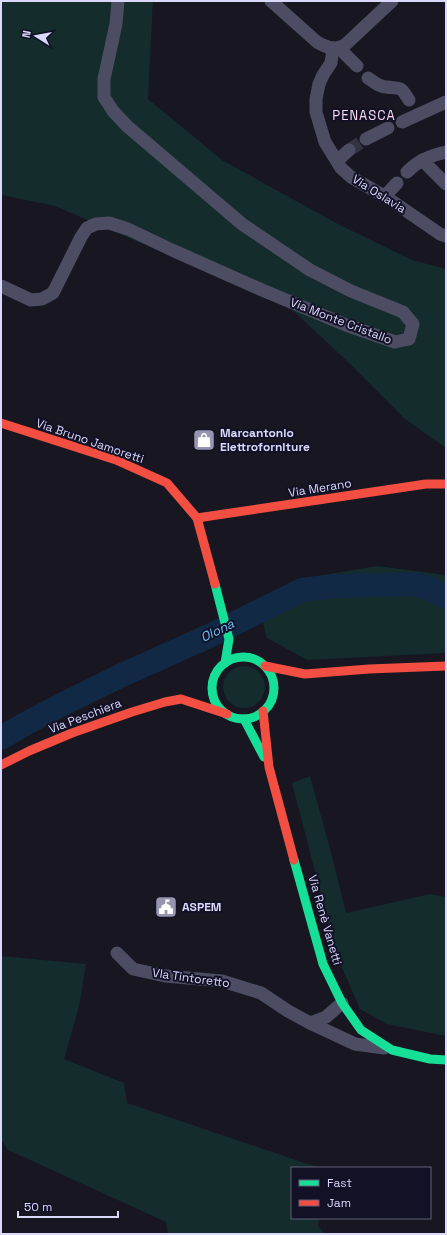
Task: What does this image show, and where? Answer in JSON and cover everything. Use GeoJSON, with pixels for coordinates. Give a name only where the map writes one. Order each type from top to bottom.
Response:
{"type":"FeatureCollection","features":[{"type":"Feature","properties":{"kind":"main road","name":"Via Bruno Jamoretti"},"geometry":{"type":"LineString","coordinates":[[1,423],[116,460],[167,483],[197,518],[229,639],[242,657]]}},
{"type":"Feature","properties":{"kind":"main road","name":"Via Merano"},"geometry":{"type":"LineString","coordinates":[[197,518],[426,484],[446,484]]}},
{"type":"Feature","properties":{"kind":"main road","name":"Via Bruno Jamoretti"},"geometry":{"type":"LineString","coordinates":[[225,663],[229,639]]}},
{"type":"Feature","properties":{"kind":"main road"},"geometry":{"type":"LineString","coordinates":[[204,682],[216,673],[225,663],[242,657],[254,659],[265,666],[302,677],[368,669],[446,666]]}},
{"type":"Feature","properties":{"kind":"main road"},"geometry":{"type":"LineString","coordinates":[[265,666],[271,675],[274,686],[273,696],[266,708]]}},
{"type":"Feature","properties":{"kind":"main road"},"geometry":{"type":"LineString","coordinates":[[216,673],[212,691],[220,708],[228,714]]}},
{"type":"Feature","properties":{"kind":"main road","name":"Via Peschiera"},"geometry":{"type":"LineString","coordinates":[[1,765],[13,758],[84,728],[137,710],[181,699],[193,690]]}},
{"type":"Feature","properties":{"kind":"main road"},"geometry":{"type":"LineString","coordinates":[[181,699],[236,718],[244,719],[254,716],[266,708],[283,693]]}},
{"type":"Feature","properties":{"kind":"main road","name":"Via Renè Vanetti"},"geometry":{"type":"LineString","coordinates":[[266,708],[269,767]]}},
{"type":"Feature","properties":{"kind":"main road","name":"Via Renè Vanetti"},"geometry":{"type":"LineString","coordinates":[[244,719],[269,767],[324,964],[342,1003],[362,1030],[392,1050],[430,1059],[446,1060]]}},
{"type":"Feature","properties":{"kind":"street","name":"Via Monte Cristallo"},"geometry":{"type":"LineString","coordinates":[[1,286],[31,300],[42,299],[48,296],[53,293],[87,228],[96,224],[109,223],[128,229],[262,290],[346,325],[395,342],[409,338],[413,324],[403,312],[351,292],[310,270],[242,224],[127,126],[113,111],[104,97],[104,79],[116,24],[118,1]]}},
{"type":"Feature","properties":{"kind":"street"},"geometry":{"type":"LineString","coordinates":[[271,1],[317,42],[325,47],[336,48],[345,45],[389,2]]}},
{"type":"Feature","properties":{"kind":"street"},"geometry":{"type":"LineString","coordinates":[[336,48],[357,66]]}},
{"type":"Feature","properties":{"kind":"street","name":"Via Oslavia"},"geometry":{"type":"LineString","coordinates":[[336,48],[331,63],[319,84],[316,112],[325,142],[342,168],[351,177],[385,196],[440,234],[446,236]]}},
{"type":"Feature","properties":{"kind":"street"},"geometry":{"type":"LineString","coordinates":[[368,78],[380,86],[400,88],[409,100]]}},
{"type":"Feature","properties":{"kind":"street"},"geometry":{"type":"LineString","coordinates":[[402,122],[416,114],[446,102]]}},
{"type":"Feature","properties":{"kind":"street"},"geometry":{"type":"LineString","coordinates":[[366,139],[388,128]]}},
{"type":"Feature","properties":{"kind":"street"},"geometry":{"type":"LineString","coordinates":[[337,161],[349,150]]}},
{"type":"Feature","properties":{"kind":"street"},"geometry":{"type":"LineString","coordinates":[[407,172],[414,164],[436,154],[446,152]]}},
{"type":"Feature","properties":{"kind":"street"},"geometry":{"type":"LineString","coordinates":[[422,160],[446,184]]}},
{"type":"Feature","properties":{"kind":"street"},"geometry":{"type":"LineString","coordinates":[[385,196],[397,183]]}},
{"type":"Feature","properties":{"kind":"street","name":"VIa Tintoretto"},"geometry":{"type":"LineString","coordinates":[[117,953],[133,969],[165,976],[222,981],[261,993],[288,1011],[310,1023]]}},
{"type":"Feature","properties":{"kind":"street"},"geometry":{"type":"LineString","coordinates":[[310,1023],[326,1017],[342,1003]]}},
{"type":"Feature","properties":{"kind":"street"},"geometry":{"type":"LineString","coordinates":[[310,1023],[355,1044],[392,1050]]}},
{"type":"Feature","properties":{"kind":"green space"},"geometry":{"type":"Polygon","coordinates":[[[1,1],[153,1],[148,99],[222,160],[336,223],[412,260],[446,269],[446,448],[405,419],[349,363],[287,305],[55,206],[1,195],[1,1]]]}},
{"type":"Feature","properties":{"kind":"green space"},"geometry":{"type":"Polygon","coordinates":[[[377,566],[446,575],[446,653],[307,660],[267,638],[256,599],[305,578],[377,566]]]}},
{"type":"Feature","properties":{"kind":"green space"},"geometry":{"type":"Polygon","coordinates":[[[244,666],[259,672],[265,687],[259,702],[244,708],[229,702],[223,687],[229,672],[244,666]]]}},
{"type":"Feature","properties":{"kind":"green space"},"geometry":{"type":"Polygon","coordinates":[[[310,776],[346,913],[430,894],[446,897],[446,1036],[387,1024],[360,1009],[337,956],[292,783],[310,776]]]}},
{"type":"Feature","properties":{"kind":"green space"},"geometry":{"type":"Polygon","coordinates":[[[1,956],[86,964],[79,1007],[64,1059],[124,1083],[127,1103],[317,1167],[291,1167],[291,1219],[319,1219],[318,1226],[325,1234],[168,1234],[166,1222],[8,1150],[1,1140],[1,956]]]}},
{"type":"Feature","properties":{"kind":"waterway","name":"Olona"},"geometry":{"type":"LineString","coordinates":[[1,738],[61,705],[120,676],[209,636],[302,590],[335,586],[416,584],[446,597]]}},
{"type":"Feature","properties":{"kind":"tunnel"},"geometry":{"type":"LineString","coordinates":[[349,150],[366,139]]}},
{"type":"Feature","properties":{"kind":"traffic: fast"},"geometry":{"type":"LineString","coordinates":[[215,584],[229,639],[225,663]]}},
{"type":"Feature","properties":{"kind":"traffic: fast"},"geometry":{"type":"LineString","coordinates":[[243,657],[255,660],[265,666],[271,676],[274,688],[271,700],[265,710],[255,716],[243,719],[231,716],[221,710],[215,700],[212,688],[215,676],[221,666],[231,660],[243,657]]}},
{"type":"Feature","properties":{"kind":"traffic: fast"},"geometry":{"type":"LineString","coordinates":[[244,719],[264,757]]}},
{"type":"Feature","properties":{"kind":"traffic: fast"},"geometry":{"type":"LineString","coordinates":[[294,860],[323,964],[342,1003],[361,1030],[392,1050],[430,1059],[446,1060]]}},
{"type":"Feature","properties":{"kind":"traffic: jam"},"geometry":{"type":"LineString","coordinates":[[1,423],[116,460],[167,483],[197,518],[215,584]]}},
{"type":"Feature","properties":{"kind":"traffic: jam"},"geometry":{"type":"LineString","coordinates":[[197,518],[426,484],[446,484]]}},
{"type":"Feature","properties":{"kind":"traffic: jam"},"geometry":{"type":"LineString","coordinates":[[265,666],[305,674],[369,669],[446,666]]}},
{"type":"Feature","properties":{"kind":"traffic: jam"},"geometry":{"type":"LineString","coordinates":[[1,765],[29,751],[72,733],[165,702],[181,699],[227,714]]}},
{"type":"Feature","properties":{"kind":"traffic: jam"},"geometry":{"type":"LineString","coordinates":[[263,711],[269,767],[294,860]]}},
{"type":"Feature","properties":{"kind":"place","name":"Marcantonio Elettroforniture"},"geometry":{"type":"Point","coordinates":[204,440]}},
{"type":"Feature","properties":{"kind":"place","name":"ASPEM"},"geometry":{"type":"Point","coordinates":[166,907]}},
{"type":"Feature","properties":{"kind":"district","name":"PENASCA"},"geometry":{"type":"Point","coordinates":[364,115]}}]}
